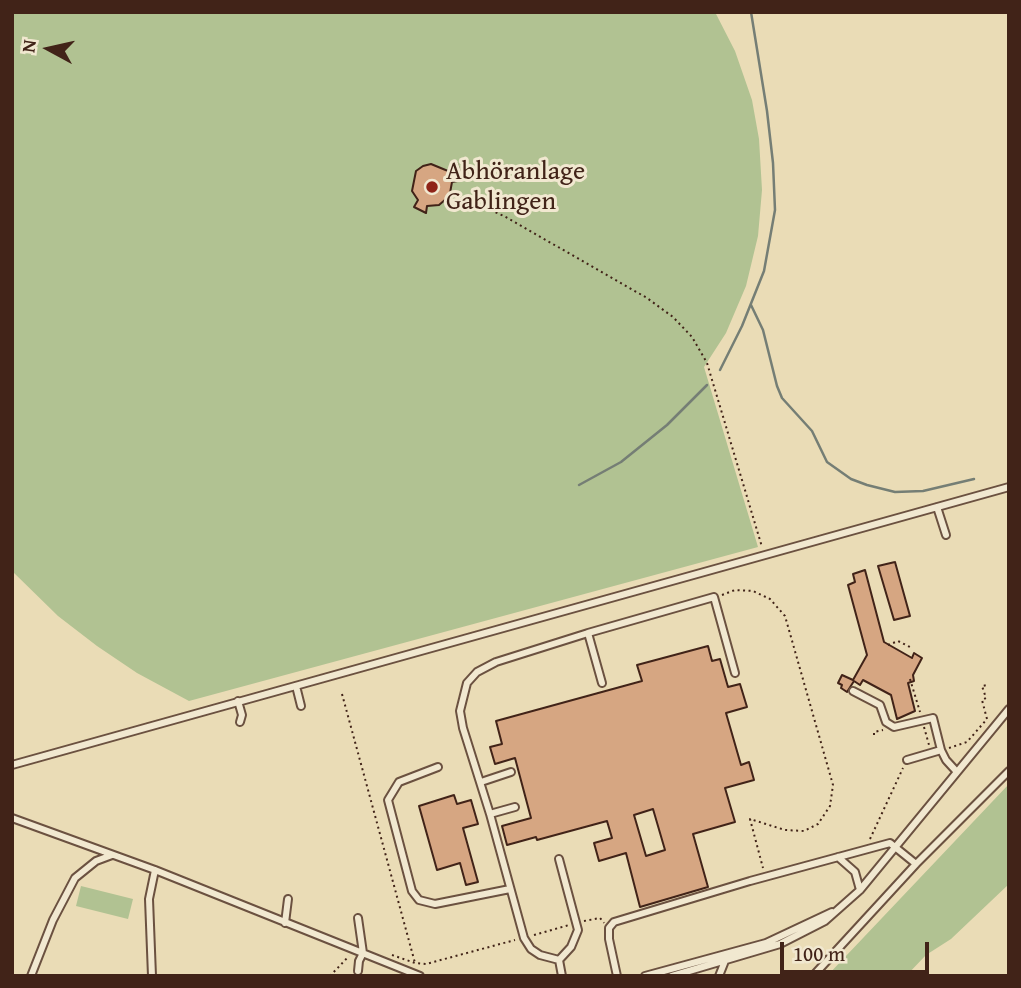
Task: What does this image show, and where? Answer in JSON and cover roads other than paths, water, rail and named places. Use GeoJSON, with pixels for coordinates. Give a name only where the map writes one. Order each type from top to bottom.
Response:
{"type":"FeatureCollection","features":[{"type":"Feature","properties":{"kind":"lane"},"geometry":{"type":"LineString","coordinates":[[12,765],[1009,487]]}},
{"type":"Feature","properties":{"kind":"lane"},"geometry":{"type":"LineString","coordinates":[[937,507],[946,535]]}},
{"type":"Feature","properties":{"kind":"lane"},"geometry":{"type":"LineString","coordinates":[[559,960],[540,955],[531,949],[524,938],[460,711],[467,683],[477,673],[496,662],[714,597],[735,673]]}},
{"type":"Feature","properties":{"kind":"lane"},"geometry":{"type":"LineString","coordinates":[[588,633],[602,683]]}},
{"type":"Feature","properties":{"kind":"lane"},"geometry":{"type":"LineString","coordinates":[[296,686],[301,706]]}},
{"type":"Feature","properties":{"kind":"lane"},"geometry":{"type":"LineString","coordinates":[[853,691],[880,705],[886,722],[894,727],[933,718],[941,750],[957,772]]}},
{"type":"Feature","properties":{"kind":"lane"},"geometry":{"type":"LineString","coordinates":[[857,704],[866,698]]}},
{"type":"Feature","properties":{"kind":"lane"},"geometry":{"type":"LineString","coordinates":[[238,701],[242,715],[240,722]]}},
{"type":"Feature","properties":{"kind":"lane"},"geometry":{"type":"LineString","coordinates":[[673,976],[780,944],[825,921],[860,890],[1009,709]]}},
{"type":"Feature","properties":{"kind":"lane"},"geometry":{"type":"LineString","coordinates":[[907,760],[941,750]]}},
{"type":"Feature","properties":{"kind":"lane"},"geometry":{"type":"LineString","coordinates":[[438,767],[399,782],[388,800],[412,891],[419,900],[435,904],[510,889]]}},
{"type":"Feature","properties":{"kind":"lane"},"geometry":{"type":"LineString","coordinates":[[813,976],[916,864],[1009,771]]}},
{"type":"Feature","properties":{"kind":"lane"},"geometry":{"type":"LineString","coordinates":[[481,782],[510,772]]}},
{"type":"Feature","properties":{"kind":"lane"},"geometry":{"type":"LineString","coordinates":[[491,814],[515,807]]}},
{"type":"Feature","properties":{"kind":"lane"},"geometry":{"type":"LineString","coordinates":[[12,818],[155,870],[420,976]]}},
{"type":"Feature","properties":{"kind":"lane"},"geometry":{"type":"LineString","coordinates":[[617,976],[609,939],[609,928],[614,922],[890,843],[916,864]]}},
{"type":"Feature","properties":{"kind":"lane"},"geometry":{"type":"LineString","coordinates":[[31,976],[53,920],[75,878],[96,861],[112,855]]}},
{"type":"Feature","properties":{"kind":"lane"},"geometry":{"type":"LineString","coordinates":[[838,857],[855,872],[860,890]]}},
{"type":"Feature","properties":{"kind":"lane"},"geometry":{"type":"LineString","coordinates":[[559,859],[577,923],[575,940],[559,960],[562,976]]}},
{"type":"Feature","properties":{"kind":"lane"},"geometry":{"type":"LineString","coordinates":[[152,976],[149,899],[155,870]]}},
{"type":"Feature","properties":{"kind":"lane"},"geometry":{"type":"LineString","coordinates":[[285,923],[288,899]]}},
{"type":"Feature","properties":{"kind":"lane"},"geometry":{"type":"LineString","coordinates":[[645,976],[766,943],[846,904]]}},
{"type":"Feature","properties":{"kind":"lane"},"geometry":{"type":"LineString","coordinates":[[358,918],[363,953],[358,971]]}},
{"type":"Feature","properties":{"kind":"lane"},"geometry":{"type":"LineString","coordinates":[[719,976],[724,961]]}},
{"type":"Feature","properties":{"kind":"waterway"},"geometry":{"type":"LineString","coordinates":[[720,370],[742,326],[764,271],[775,210],[767,111],[751,12]]}},
{"type":"Feature","properties":{"kind":"waterway"},"geometry":{"type":"LineString","coordinates":[[751,305],[763,330],[782,398],[812,431],[827,462],[851,479],[895,492],[923,491],[974,479]]}},
{"type":"Feature","properties":{"kind":"waterway"},"geometry":{"type":"LineString","coordinates":[[579,485],[621,462],[667,425],[707,385]]}},
{"type":"Feature","properties":{"kind":"place","name":"Abhöranlage Gablingen"},"geometry":{"type":"Point","coordinates":[432,187]}}]}
